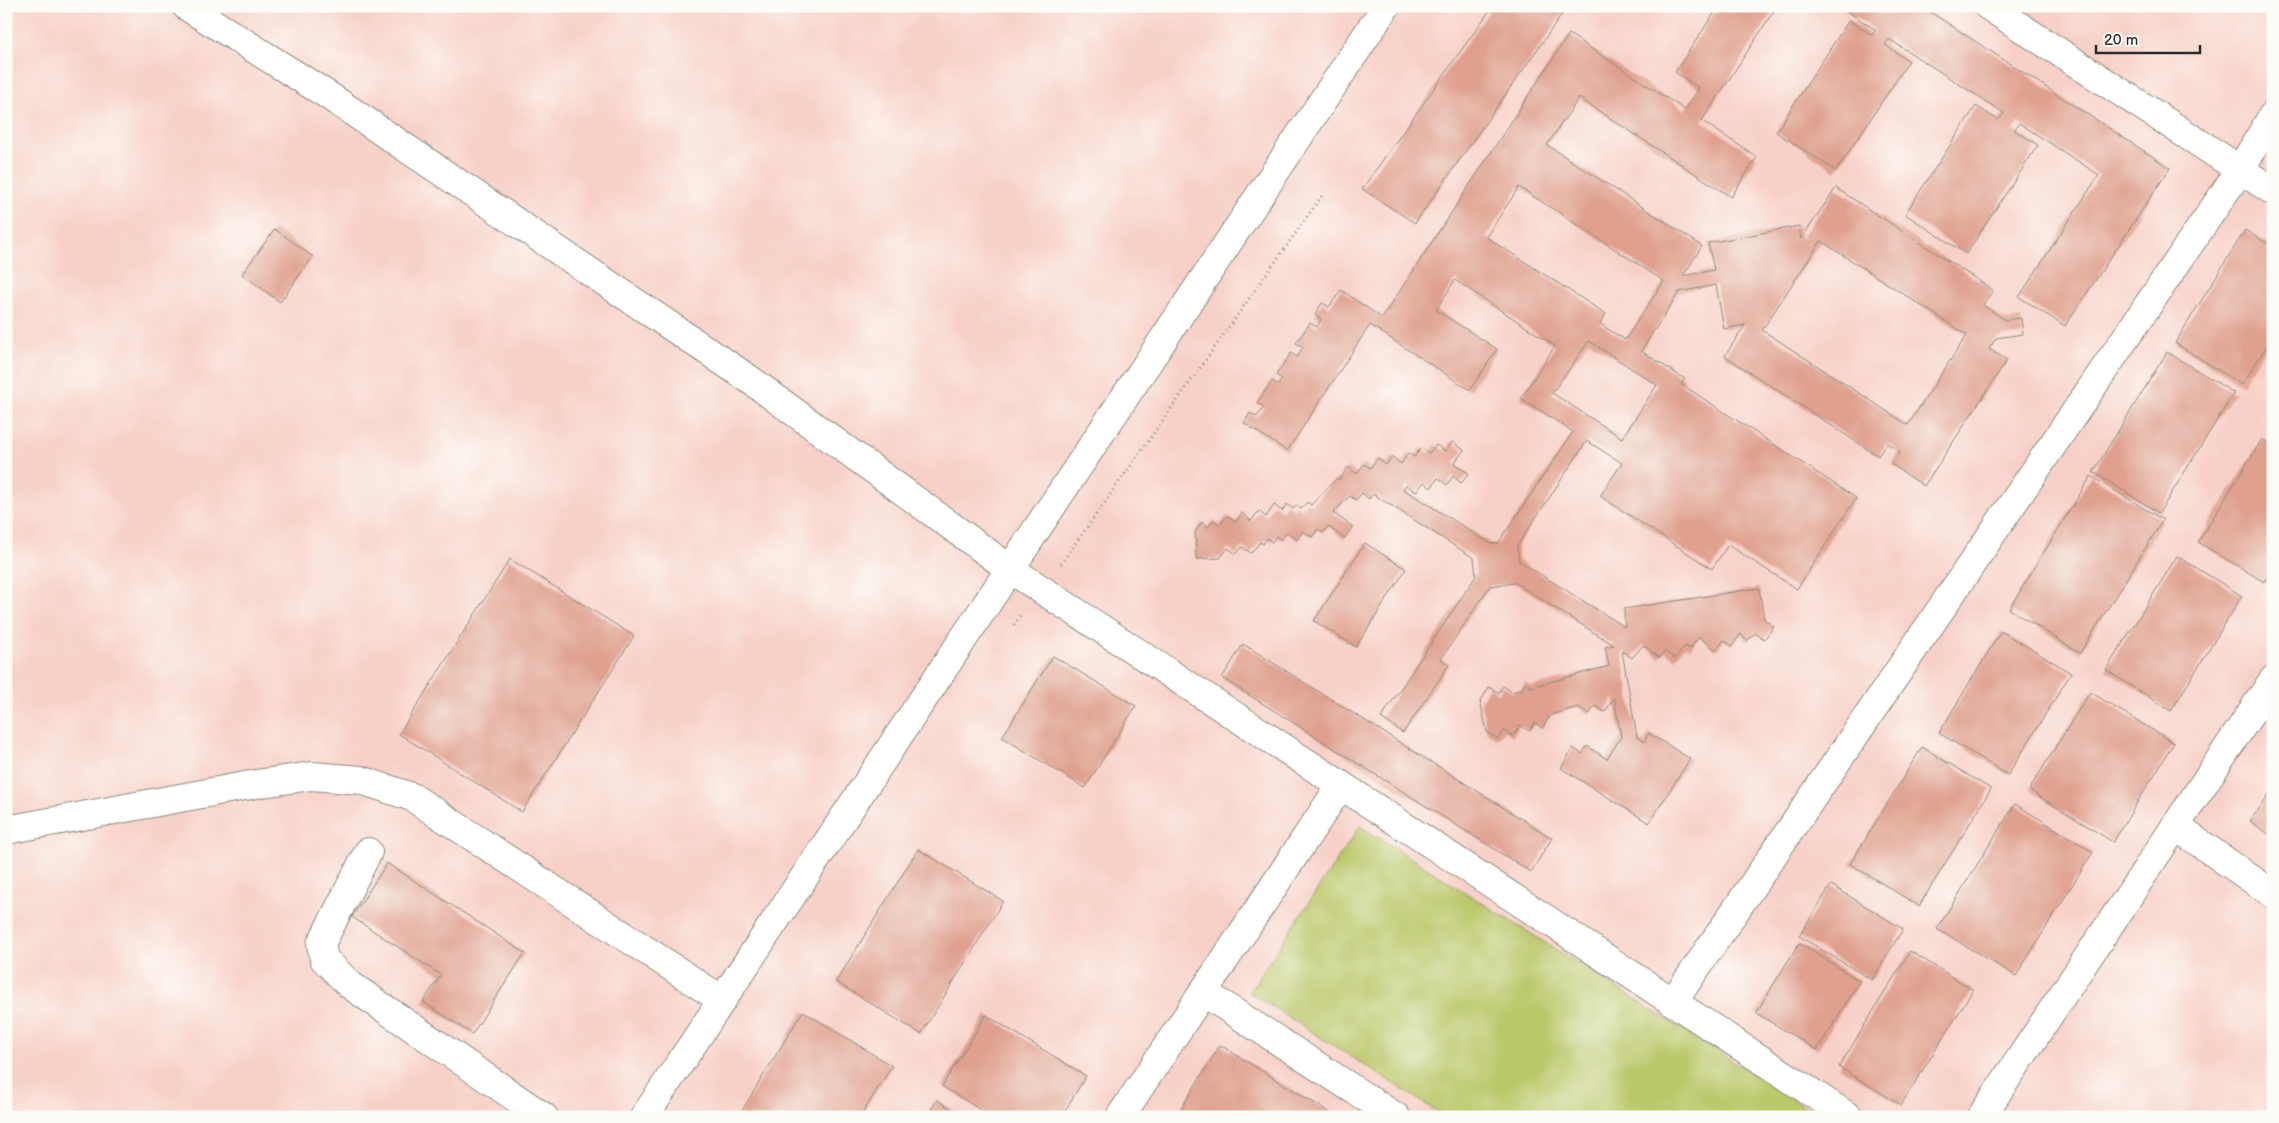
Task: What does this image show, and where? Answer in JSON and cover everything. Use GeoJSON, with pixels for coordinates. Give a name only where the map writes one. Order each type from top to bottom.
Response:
{"type":"FeatureCollection","features":[{"type":"Feature","properties":{"kind":"street"},"geometry":{"type":"LineString","coordinates":[[186,6],[326,94],[749,379],[1010,569],[1849,1117]]}},
{"type":"Feature","properties":{"kind":"street"},"geometry":{"type":"LineString","coordinates":[[644,1117],[1386,6]]}},
{"type":"Feature","properties":{"kind":"street"},"geometry":{"type":"LineString","coordinates":[[1988,6],[2273,191]]}},
{"type":"Feature","properties":{"kind":"street"},"geometry":{"type":"LineString","coordinates":[[1673,1002],[2240,170],[2273,115]]}},
{"type":"Feature","properties":{"kind":"street"},"geometry":{"type":"LineString","coordinates":[[1981,1117],[2273,680]]}},
{"type":"Feature","properties":{"kind":"street"},"geometry":{"type":"LineString","coordinates":[[6,830],[312,776],[361,780],[412,797],[722,1000]]}},
{"type":"Feature","properties":{"kind":"street"},"geometry":{"type":"LineString","coordinates":[[1120,1117],[1341,785]]}},
{"type":"Feature","properties":{"kind":"street"},"geometry":{"type":"LineString","coordinates":[[2175,826],[2273,894]]}},
{"type":"Feature","properties":{"kind":"street"},"geometry":{"type":"LineString","coordinates":[[368,852],[322,944],[324,958],[350,985],[544,1117]]}},
{"type":"Feature","properties":{"kind":"street"},"geometry":{"type":"LineString","coordinates":[[1203,992],[1396,1117]]}},
{"type":"Feature","properties":{"kind":"path"},"geometry":{"type":"LineString","coordinates":[[1010,630],[1064,560],[1324,193]]}},
{"type":"Feature","properties":{"kind":"shaded area"},"geometry":{"type":"Polygon","coordinates":[[[6,6],[2273,6],[2273,1117],[6,1117],[6,6]]]}},
{"type":"Feature","properties":{"kind":"green space"},"geometry":{"type":"Polygon","coordinates":[[[1360,826],[1815,1113],[1812,1117],[1446,1117],[1249,992],[1360,826]]]}},
{"type":"Feature","properties":{"kind":"building"},"geometry":{"type":"Polygon","coordinates":[[[1493,6],[1568,6],[1415,223],[1362,189],[1493,6]]]}},
{"type":"Feature","properties":{"kind":"building"},"geometry":{"type":"Polygon","coordinates":[[[1719,6],[1777,6],[1702,121],[1757,157],[1731,197],[1579,98],[1547,145],[1702,246],[1683,276],[1714,270],[1708,243],[1799,226],[1801,239],[1836,188],[1993,290],[1983,305],[2005,320],[2021,318],[2023,334],[1996,338],[1989,349],[2007,360],[1924,486],[1891,464],[1900,452],[1887,443],[1878,456],[1725,356],[1745,325],[1724,329],[1716,285],[1679,292],[1641,351],[1685,379],[1681,384],[1856,498],[1797,589],[1728,545],[1712,569],[1600,496],[1622,463],[1587,441],[1517,546],[1519,561],[1625,627],[1624,609],[1759,588],[1764,619],[1774,627],[1764,639],[1755,633],[1747,641],[1741,634],[1732,646],[1724,640],[1716,650],[1699,637],[1690,649],[1685,646],[1675,659],[1665,651],[1660,658],[1643,645],[1632,658],[1622,651],[1637,737],[1644,742],[1649,733],[1690,759],[1649,823],[1561,768],[1573,748],[1582,754],[1587,746],[1607,759],[1621,737],[1614,698],[1605,712],[1595,706],[1589,714],[1578,707],[1551,715],[1542,728],[1535,723],[1529,731],[1520,725],[1513,736],[1504,731],[1498,739],[1487,732],[1480,700],[1489,687],[1499,693],[1503,686],[1512,692],[1522,689],[1525,683],[1531,687],[1609,666],[1605,647],[1614,645],[1515,583],[1490,586],[1441,659],[1449,665],[1403,733],[1381,718],[1476,576],[1474,558],[1373,494],[1369,499],[1362,493],[1356,500],[1350,496],[1333,513],[1353,527],[1344,539],[1328,526],[1323,533],[1318,529],[1312,537],[1303,531],[1297,540],[1287,532],[1281,540],[1276,536],[1272,542],[1267,538],[1263,544],[1260,542],[1251,553],[1242,547],[1236,554],[1228,548],[1220,558],[1196,559],[1195,532],[1202,522],[1208,527],[1213,520],[1220,525],[1227,516],[1236,522],[1242,513],[1251,521],[1259,511],[1266,517],[1274,505],[1282,511],[1287,504],[1293,509],[1296,505],[1301,509],[1307,502],[1311,505],[1337,478],[1339,480],[1348,467],[1357,474],[1364,464],[1370,468],[1378,458],[1386,465],[1392,457],[1401,464],[1408,453],[1414,457],[1421,448],[1429,453],[1436,445],[1445,451],[1452,442],[1464,450],[1454,463],[1469,474],[1461,483],[1453,476],[1447,485],[1438,478],[1431,488],[1424,482],[1416,492],[1406,485],[1403,489],[1492,544],[1498,543],[1573,432],[1521,398],[1555,346],[1455,280],[1436,310],[1497,349],[1470,390],[1370,325],[1287,451],[1244,423],[1250,413],[1257,417],[1264,407],[1257,403],[1272,381],[1278,385],[1282,379],[1276,375],[1291,353],[1297,357],[1303,347],[1296,343],[1310,323],[1317,327],[1321,319],[1315,315],[1322,303],[1329,307],[1341,290],[1382,318],[1569,34],[1685,110],[1699,88],[1675,72],[1719,6]],[[1519,187],[1486,237],[1606,314],[1600,324],[1625,340],[1664,281],[1519,187]],[[1821,241],[1762,330],[1908,425],[1967,335],[1821,241]],[[1589,341],[1552,393],[1622,438],[1657,385],[1589,341]]]}},
{"type":"Feature","properties":{"kind":"building"},"geometry":{"type":"Polygon","coordinates":[[[1839,6],[1921,6],[2170,168],[2065,326],[2019,297],[2099,175],[2019,123],[2014,130],[2038,145],[1966,254],[1905,214],[1976,106],[1998,120],[2004,113],[1889,39],[1885,45],[1909,61],[1836,171],[1776,132],[1849,20],[1872,35],[1876,30],[1839,6]]]}},
{"type":"Feature","properties":{"kind":"building"},"geometry":{"type":"Polygon","coordinates":[[[275,229],[313,257],[280,302],[242,274],[275,229]]]}},
{"type":"Feature","properties":{"kind":"building"},"geometry":{"type":"Polygon","coordinates":[[[2245,230],[2273,247],[2273,336],[2242,385],[2175,343],[2245,230]]]}},
{"type":"Feature","properties":{"kind":"building"},"geometry":{"type":"Polygon","coordinates":[[[2167,352],[2234,393],[2159,513],[2093,472],[2167,352]]]}},
{"type":"Feature","properties":{"kind":"building"},"geometry":{"type":"Polygon","coordinates":[[[2262,439],[2273,445],[2273,568],[2264,582],[2198,542],[2262,439]]]}},
{"type":"Feature","properties":{"kind":"building"},"geometry":{"type":"Polygon","coordinates":[[[2091,476],[2163,520],[2080,653],[2009,609],[2091,476]]]}},
{"type":"Feature","properties":{"kind":"building"},"geometry":{"type":"Polygon","coordinates":[[[1365,543],[1406,569],[1356,647],[1314,621],[1365,543]]]}},
{"type":"Feature","properties":{"kind":"building"},"geometry":{"type":"Polygon","coordinates":[[[2177,556],[2242,596],[2171,711],[2106,670],[2177,556]]]}},
{"type":"Feature","properties":{"kind":"building"},"geometry":{"type":"Polygon","coordinates":[[[510,559],[634,636],[522,812],[399,734],[510,559]]]}},
{"type":"Feature","properties":{"kind":"building"},"geometry":{"type":"Polygon","coordinates":[[[2001,631],[2071,673],[2008,775],[1939,733],[2001,631]]]}},
{"type":"Feature","properties":{"kind":"building"},"geometry":{"type":"Polygon","coordinates":[[[1243,644],[1552,838],[1531,872],[1222,678],[1243,644]]]}},
{"type":"Feature","properties":{"kind":"building"},"geometry":{"type":"Polygon","coordinates":[[[1053,656],[1136,706],[1085,788],[1002,737],[1053,656]]]}},
{"type":"Feature","properties":{"kind":"building"},"geometry":{"type":"Polygon","coordinates":[[[2090,692],[2174,743],[2113,842],[2029,790],[2090,692]]]}},
{"type":"Feature","properties":{"kind":"building"},"geometry":{"type":"Polygon","coordinates":[[[1922,747],[1991,789],[1919,906],[1850,864],[1922,747]]]}},
{"type":"Feature","properties":{"kind":"building"},"geometry":{"type":"Polygon","coordinates":[[[2273,790],[2273,837],[2250,821],[2273,790]]]}},
{"type":"Feature","properties":{"kind":"building"},"geometry":{"type":"Polygon","coordinates":[[[2015,804],[2093,852],[2016,976],[1937,929],[2015,804]]]}},
{"type":"Feature","properties":{"kind":"building"},"geometry":{"type":"Polygon","coordinates":[[[918,849],[1003,901],[921,1034],[836,982],[918,849]]]}},
{"type":"Feature","properties":{"kind":"building"},"geometry":{"type":"Polygon","coordinates":[[[387,863],[525,953],[472,1034],[423,1002],[441,975],[352,917],[387,863]]]}},
{"type":"Feature","properties":{"kind":"building"},"geometry":{"type":"Polygon","coordinates":[[[1831,885],[1903,929],[1872,980],[1799,936],[1831,885]]]}},
{"type":"Feature","properties":{"kind":"building"},"geometry":{"type":"Polygon","coordinates":[[[1799,943],[1860,981],[1817,1050],[1756,1013],[1799,943]]]}},
{"type":"Feature","properties":{"kind":"building"},"geometry":{"type":"Polygon","coordinates":[[[1910,951],[1973,990],[1901,1105],[1839,1067],[1910,951]]]}},
{"type":"Feature","properties":{"kind":"building"},"geometry":{"type":"Polygon","coordinates":[[[803,1011],[892,1066],[860,1117],[738,1117],[803,1011]]]}},
{"type":"Feature","properties":{"kind":"building"},"geometry":{"type":"Polygon","coordinates":[[[986,1015],[1086,1076],[1061,1117],[992,1117],[942,1086],[986,1015]]]}},
{"type":"Feature","properties":{"kind":"building"},"geometry":{"type":"Polygon","coordinates":[[[1220,1045],[1337,1117],[1176,1117],[1220,1045]]]}},
{"type":"Feature","properties":{"kind":"building"},"geometry":{"type":"Polygon","coordinates":[[[937,1100],[964,1117],[926,1117],[937,1100]]]}}]}
